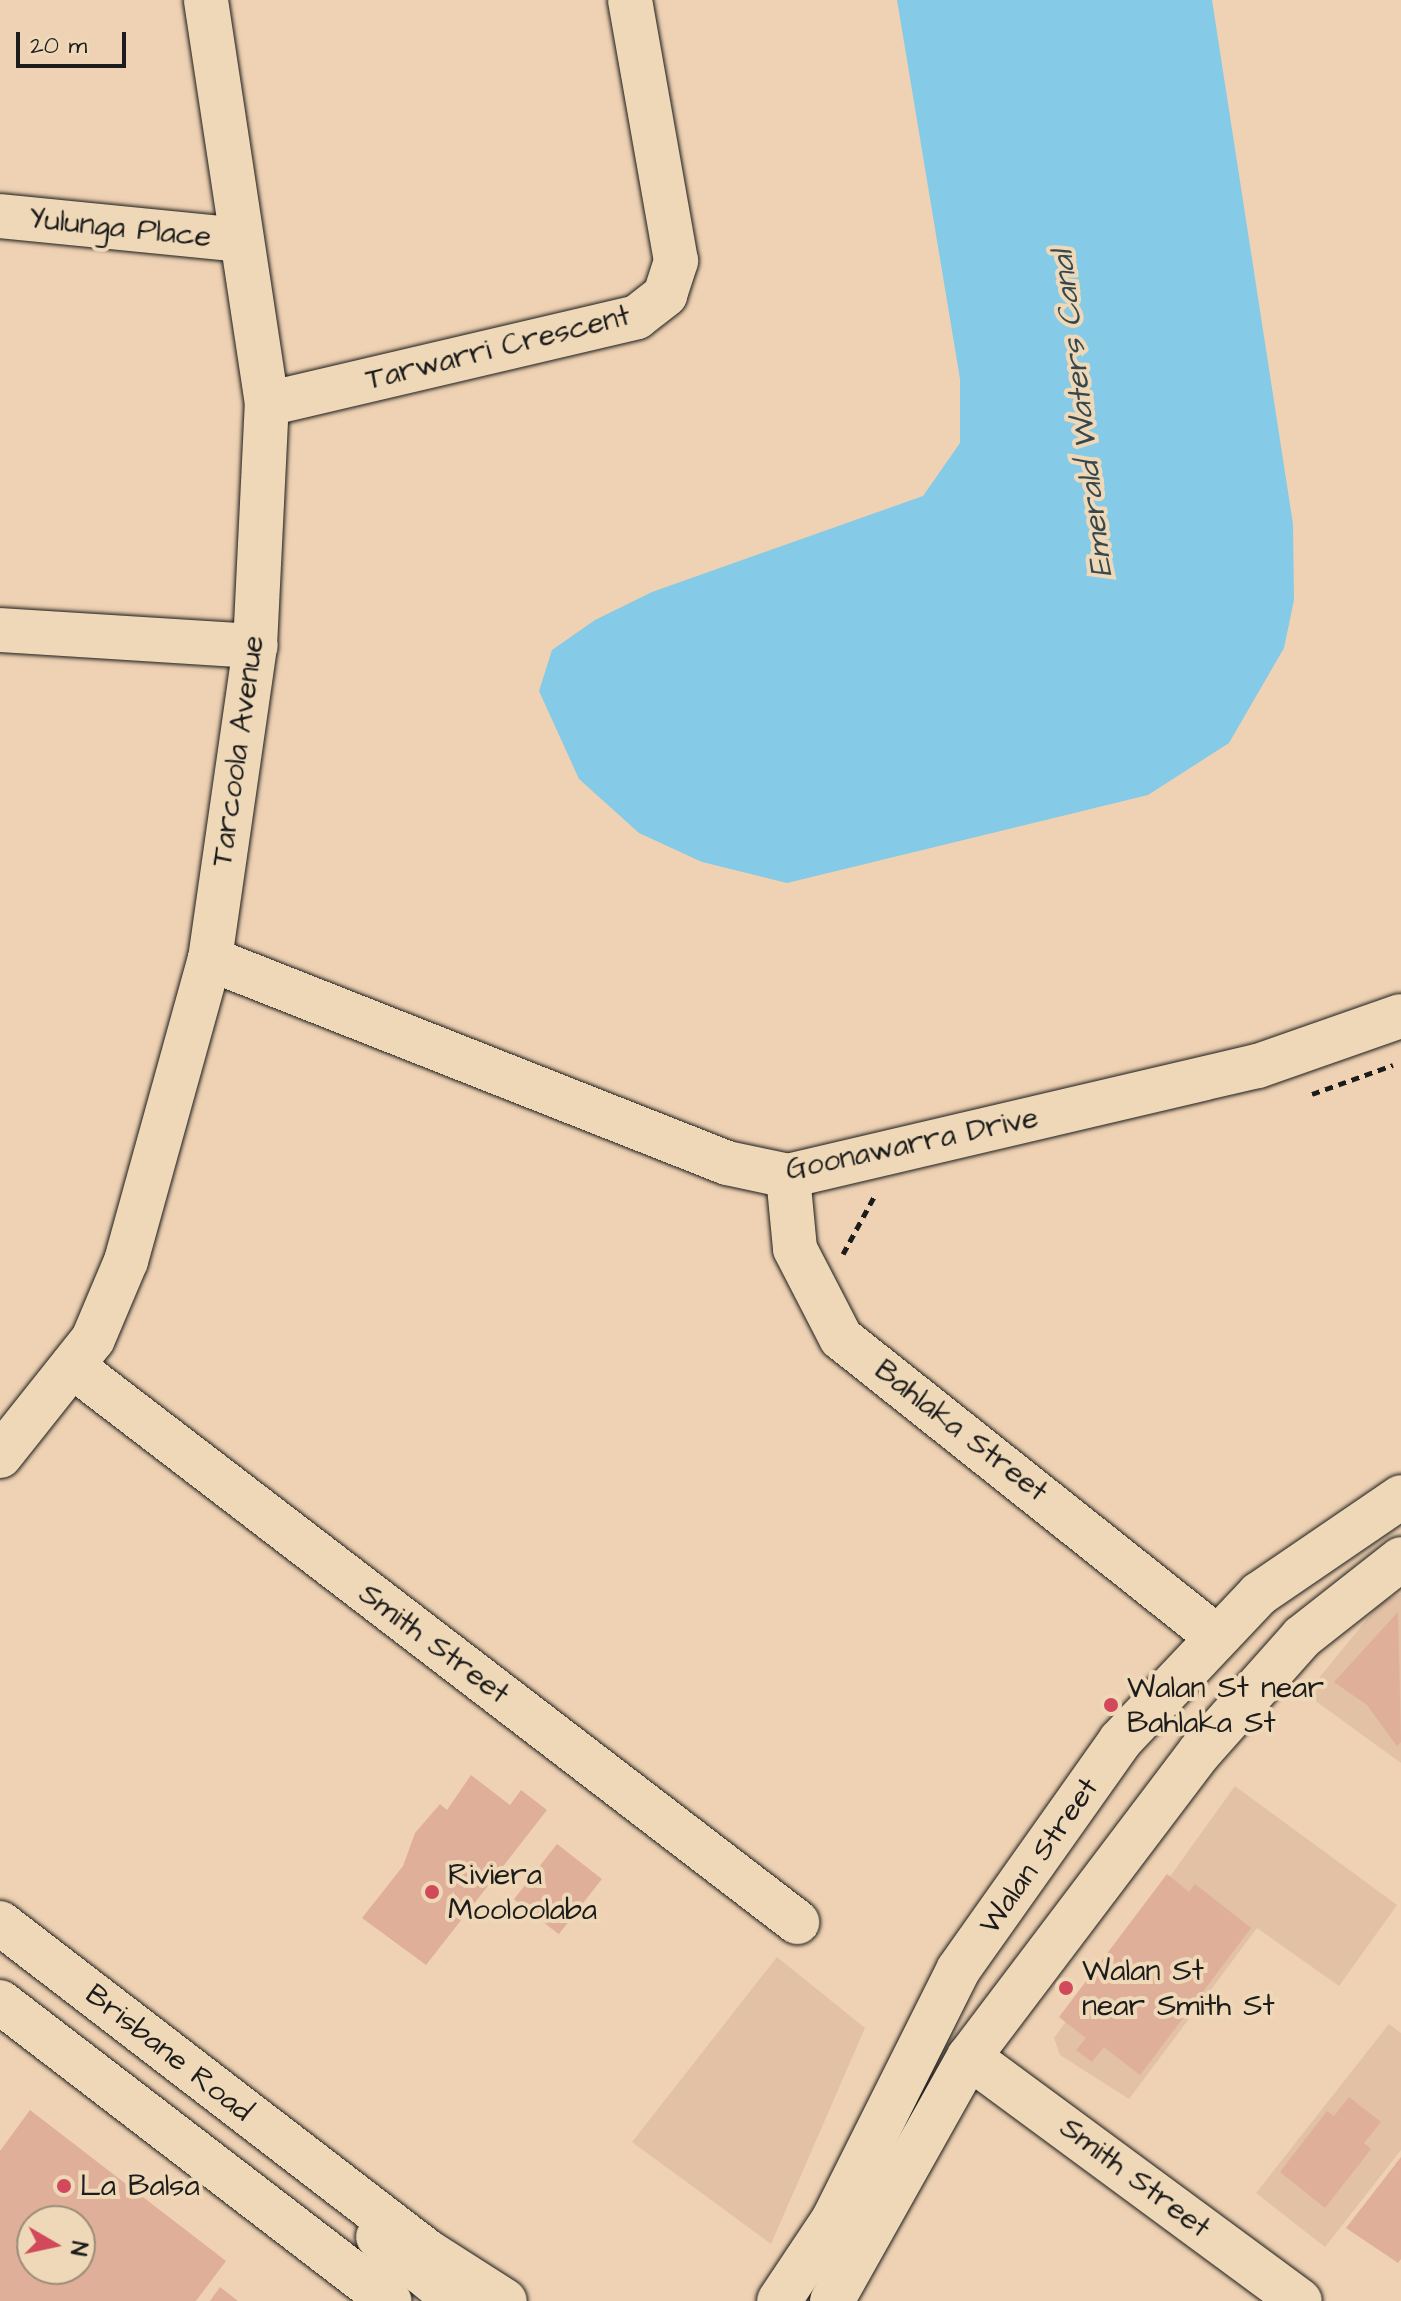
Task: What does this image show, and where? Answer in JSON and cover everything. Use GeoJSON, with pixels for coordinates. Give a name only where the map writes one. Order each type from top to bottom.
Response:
{"type":"FeatureCollection","features":[{"type":"Feature","properties":{"kind":"street","name":"Tarcoola Avenue"},"geometry":{"type":"LineString","coordinates":[[0,1456],[103,1322],[122,1274],[210,959],[255,646],[267,404],[206,0]]}},
{"type":"Feature","properties":{"kind":"street","name":"Tarwarri Crescent"},"geometry":{"type":"LineString","coordinates":[[267,404],[637,317],[665,295],[676,261],[630,0]]}},
{"type":"Feature","properties":{"kind":"street","name":"Yulunga Place"},"geometry":{"type":"LineString","coordinates":[[0,216],[241,240]]}},
{"type":"Feature","properties":{"kind":"street"},"geometry":{"type":"LineString","coordinates":[[0,630],[255,646]]}},
{"type":"Feature","properties":{"kind":"street","name":"Goonawarra Drive"},"geometry":{"type":"LineString","coordinates":[[210,959],[727,1163],[788,1176],[1258,1066],[1401,1016]]}},
{"type":"Feature","properties":{"kind":"street","name":"Bahlaka Street"},"geometry":{"type":"LineString","coordinates":[[788,1176],[795,1249],[841,1338],[1214,1635]]}},
{"type":"Feature","properties":{"kind":"street","name":"Smith Street"},"geometry":{"type":"LineString","coordinates":[[72,1366],[797,1922]]}},
{"type":"Feature","properties":{"kind":"street","name":"Walan Street"},"geometry":{"type":"LineString","coordinates":[[779,2301],[833,2220],[958,1970],[1120,1741],[1214,1635],[1293,1565],[1401,1497]]}},
{"type":"Feature","properties":{"kind":"street","name":"Walan Street"},"geometry":{"type":"LineString","coordinates":[[832,2301],[969,2057],[1239,1705],[1302,1637],[1401,1559]]}},
{"type":"Feature","properties":{"kind":"street","name":"Brisbane Road"},"geometry":{"type":"LineString","coordinates":[[0,1923],[338,2185]]}},
{"type":"Feature","properties":{"kind":"street","name":"Brisbane Road"},"geometry":{"type":"LineString","coordinates":[[0,2002],[389,2301]]}},
{"type":"Feature","properties":{"kind":"street","name":"Smith Street"},"geometry":{"type":"LineString","coordinates":[[969,2057],[1300,2301]]}},
{"type":"Feature","properties":{"kind":"street"},"geometry":{"type":"LineString","coordinates":[[338,2185],[376,2235],[457,2301]]}},
{"type":"Feature","properties":{"kind":"street"},"geometry":{"type":"LineString","coordinates":[[338,2185],[505,2301]]}},
{"type":"Feature","properties":{"kind":"path"},"geometry":{"type":"LineString","coordinates":[[1305,1095],[1401,1062]]}},
{"type":"Feature","properties":{"kind":"path"},"geometry":{"type":"LineString","coordinates":[[841,1263],[861,1210],[885,1193]]}},
{"type":"Feature","properties":{"kind":"shaded area"},"geometry":{"type":"Polygon","coordinates":[[[1401,1594],[1401,1763],[1306,1694],[1381,1602],[1401,1594]]]}},
{"type":"Feature","properties":{"kind":"shaded area"},"geometry":{"type":"Polygon","coordinates":[[[1235,1786],[1397,1905],[1339,1986],[1257,1928],[1129,2099],[1060,2055],[1054,2038],[1235,1786]]]}},
{"type":"Feature","properties":{"kind":"shaded area"},"geometry":{"type":"Polygon","coordinates":[[[777,1957],[865,2028],[771,2244],[632,2142],[777,1957]]]}},
{"type":"Feature","properties":{"kind":"shaded area"},"geometry":{"type":"Polygon","coordinates":[[[1389,2024],[1401,2033],[1401,2150],[1325,2247],[1256,2193],[1389,2024]]]}},
{"type":"Feature","properties":{"kind":"water","name":"Emerald Waters Canal"},"geometry":{"type":"Polygon","coordinates":[[[897,0],[1212,0],[1293,524],[1294,600],[1284,648],[1229,743],[1148,795],[787,883],[702,862],[639,833],[579,779],[539,691],[552,650],[595,620],[652,592],[923,496],[960,443],[960,379],[897,0]]]}},
{"type":"Feature","properties":{"kind":"building"},"geometry":{"type":"Polygon","coordinates":[[[1398,1612],[1401,1742],[1397,1746],[1367,1705],[1334,1682],[1398,1612]]]}},
{"type":"Feature","properties":{"kind":"building","name":"Riviera Mooloolaba"},"geometry":{"type":"Polygon","coordinates":[[[471,1775],[510,1805],[521,1790],[547,1810],[426,1965],[362,1918],[403,1866],[415,1833],[440,1804],[447,1810],[471,1775]]]}},
{"type":"Feature","properties":{"kind":"building"},"geometry":{"type":"Polygon","coordinates":[[[557,1844],[602,1879],[559,1934],[514,1899],[557,1844]]]}},
{"type":"Feature","properties":{"kind":"building"},"geometry":{"type":"Polygon","coordinates":[[[1167,1874],[1189,1892],[1195,1884],[1251,1928],[1140,2075],[1104,2047],[1092,2062],[1076,2050],[1086,2038],[1059,2017],[1167,1874]]]}},
{"type":"Feature","properties":{"kind":"building"},"geometry":{"type":"Polygon","coordinates":[[[1349,2097],[1381,2122],[1364,2143],[1371,2149],[1325,2208],[1280,2172],[1327,2111],[1334,2116],[1349,2097]]]}},
{"type":"Feature","properties":{"kind":"building","name":"La Balsa"},"geometry":{"type":"Polygon","coordinates":[[[30,2110],[226,2261],[196,2301],[0,2301],[0,2151],[30,2110]]]}},
{"type":"Feature","properties":{"kind":"building"},"geometry":{"type":"Polygon","coordinates":[[[1401,2157],[1401,2259],[1398,2263],[1346,2228],[1401,2157]]]}},
{"type":"Feature","properties":{"kind":"building"},"geometry":{"type":"Polygon","coordinates":[[[220,2287],[238,2301],[210,2301],[220,2287]]]}},
{"type":"Feature","properties":{"kind":"place","name":"Walan St near Bahlaka St"},"geometry":{"type":"Point","coordinates":[1111,1705]}},
{"type":"Feature","properties":{"kind":"place","name":"Riviera Mooloolaba"},"geometry":{"type":"Point","coordinates":[432,1892]}},
{"type":"Feature","properties":{"kind":"place","name":"Walan St near Smith St"},"geometry":{"type":"Point","coordinates":[1066,1988]}},
{"type":"Feature","properties":{"kind":"place","name":"La Balsa"},"geometry":{"type":"Point","coordinates":[64,2186]}}]}
